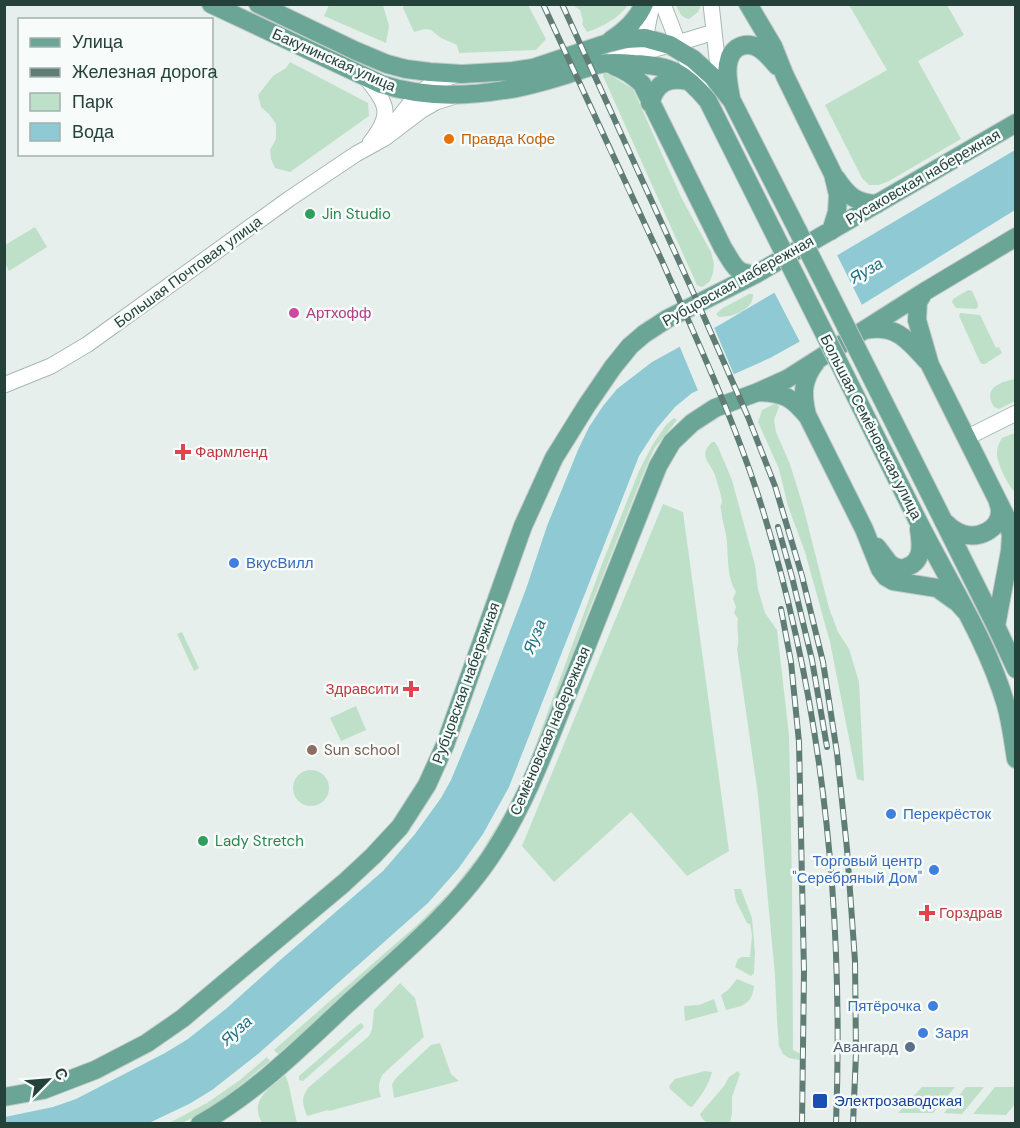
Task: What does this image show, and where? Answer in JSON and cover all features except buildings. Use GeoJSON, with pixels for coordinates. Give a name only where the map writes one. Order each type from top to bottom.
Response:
{"type":"FeatureCollection","features":[{"type":"Feature","properties":{"kind":"main road","name":"Бакунинская улица"},"geometry":{"type":"LineString","coordinates":[[211,4],[396,89],[418,93],[461,95],[505,90],[535,84],[642,52],[676,47],[713,76],[732,101]]}},
{"type":"Feature","properties":{"kind":"main road","name":"Бакунинская улица"},"geometry":{"type":"LineString","coordinates":[[258,4],[356,51],[406,69],[462,74],[513,71],[533,68],[625,39],[666,68],[678,73],[696,87],[708,101]]}},
{"type":"Feature","properties":{"kind":"main road"},"geometry":{"type":"LineString","coordinates":[[608,43],[624,31],[644,4]]}},
{"type":"Feature","properties":{"kind":"main road"},"geometry":{"type":"LineString","coordinates":[[748,4],[773,46],[785,76],[833,174],[844,191],[864,203],[878,204]]}},
{"type":"Feature","properties":{"kind":"main road"},"geometry":{"type":"LineString","coordinates":[[732,101],[727,73],[732,52],[739,47],[756,46],[763,50],[785,76]]}},
{"type":"Feature","properties":{"kind":"main road"},"geometry":{"type":"LineString","coordinates":[[602,64],[626,71],[642,84],[723,248],[741,272],[756,274]]}},
{"type":"Feature","properties":{"kind":"main road"},"geometry":{"type":"LineString","coordinates":[[650,103],[653,93],[668,80],[688,81]]}},
{"type":"Feature","properties":{"kind":"main road","name":"Большая Семёновская улица"},"geometry":{"type":"LineString","coordinates":[[708,101],[920,527],[967,613],[989,660],[1006,705],[1016,759]]}},
{"type":"Feature","properties":{"kind":"main road","name":"Большая Семёновская улица"},"geometry":{"type":"LineString","coordinates":[[732,101],[1016,669]]}},
{"type":"Feature","properties":{"kind":"main road","name":"Русаковская набережная"},"geometry":{"type":"LineString","coordinates":[[831,231],[1016,123]]}},
{"type":"Feature","properties":{"kind":"main road"},"geometry":{"type":"LineString","coordinates":[[831,231],[837,212],[838,195],[833,174]]}},
{"type":"Feature","properties":{"kind":"main road","name":"Рубцовская набережная"},"geometry":{"type":"LineString","coordinates":[[4,1097],[43,1090],[95,1070],[147,1043],[183,1018],[373,856],[400,827],[427,785],[446,745],[523,526],[554,458],[613,367],[630,346],[668,319],[756,274],[831,231]]}},
{"type":"Feature","properties":{"kind":"main road","name":"Семёновская набережная"},"geometry":{"type":"LineString","coordinates":[[200,1124],[249,1092],[434,924],[467,888],[495,851],[532,782],[658,466],[672,442],[692,423],[715,408],[787,379],[1016,237]]}},
{"type":"Feature","properties":{"kind":"main road"},"geometry":{"type":"LineString","coordinates":[[708,298],[725,282],[728,270],[723,248]]}},
{"type":"Feature","properties":{"kind":"main road"},"geometry":{"type":"LineString","coordinates":[[924,292],[918,302],[917,320],[930,365],[998,500],[1007,519],[1011,535],[996,626]]}},
{"type":"Feature","properties":{"kind":"main road"},"geometry":{"type":"LineString","coordinates":[[863,330],[890,329],[911,343],[930,365]]}},
{"type":"Feature","properties":{"kind":"main road"},"geometry":{"type":"LineString","coordinates":[[818,359],[809,371],[805,383],[804,400],[808,417],[864,529],[880,569],[886,577],[893,581],[937,588],[958,603],[967,613]]}},
{"type":"Feature","properties":{"kind":"main road"},"geometry":{"type":"LineString","coordinates":[[758,392],[788,396],[808,417]]}},
{"type":"Feature","properties":{"kind":"main road"},"geometry":{"type":"LineString","coordinates":[[943,520],[960,533],[971,536],[980,534],[988,531],[997,522],[1000,512],[998,500]]}},
{"type":"Feature","properties":{"kind":"main road"},"geometry":{"type":"LineString","coordinates":[[864,529],[888,561],[895,567],[903,568],[913,564],[919,557],[920,527]]}},
{"type":"Feature","properties":{"kind":"street"},"geometry":{"type":"LineString","coordinates":[[642,84],[642,52],[652,4]]}},
{"type":"Feature","properties":{"kind":"street"},"geometry":{"type":"LineString","coordinates":[[663,4],[676,47],[708,101]]}},
{"type":"Feature","properties":{"kind":"street"},"geometry":{"type":"LineString","coordinates":[[676,47],[701,25],[710,4]]}},
{"type":"Feature","properties":{"kind":"street"},"geometry":{"type":"LineString","coordinates":[[710,4],[717,58],[732,101]]}},
{"type":"Feature","properties":{"kind":"street"},"geometry":{"type":"LineString","coordinates":[[676,47],[714,32]]}},
{"type":"Feature","properties":{"kind":"street","name":"Большая Почтовая улица"},"geometry":{"type":"LineString","coordinates":[[366,148],[392,125],[418,93],[427,86],[462,74]]}},
{"type":"Feature","properties":{"kind":"street"},"geometry":{"type":"LineString","coordinates":[[364,76],[379,93],[386,109],[385,120],[381,128],[366,148]]}},
{"type":"Feature","properties":{"kind":"street","name":"Большая Почтовая улица"},"geometry":{"type":"LineString","coordinates":[[4,385],[51,366],[88,344],[290,199],[366,148],[385,138],[426,107],[461,95]]}},
{"type":"Feature","properties":{"kind":"street"},"geometry":{"type":"LineString","coordinates":[[966,438],[1016,413]]}},
{"type":"Feature","properties":{"kind":"green space"},"geometry":{"type":"Polygon","coordinates":[[[404,4],[528,5],[546,39],[536,50],[459,53],[457,45],[441,38],[431,30],[414,32],[403,8],[404,4]]]}},
{"type":"Feature","properties":{"kind":"green space"},"geometry":{"type":"Polygon","coordinates":[[[329,5],[383,5],[389,26],[386,43],[324,16],[329,5]]]}},
{"type":"Feature","properties":{"kind":"green space"},"geometry":{"type":"Polygon","coordinates":[[[573,5],[628,5],[610,22],[587,32],[582,24],[580,10],[573,5]]]}},
{"type":"Feature","properties":{"kind":"green space"},"geometry":{"type":"Polygon","coordinates":[[[676,5],[701,5],[698,12],[689,19],[682,16],[676,5]]]}},
{"type":"Feature","properties":{"kind":"green space"},"geometry":{"type":"Polygon","coordinates":[[[849,5],[947,5],[964,35],[918,61],[961,139],[879,185],[869,185],[862,178],[825,105],[887,70],[849,5]]]}},
{"type":"Feature","properties":{"kind":"green space"},"geometry":{"type":"Polygon","coordinates":[[[290,62],[368,103],[369,116],[290,172],[275,168],[271,159],[270,150],[276,139],[276,124],[261,107],[258,95],[273,76],[286,68],[290,62]]]}},
{"type":"Feature","properties":{"kind":"green space"},"geometry":{"type":"Polygon","coordinates":[[[604,73],[633,89],[682,199],[711,252],[714,264],[713,273],[710,281],[704,286],[697,285],[603,76],[604,73]]]}},
{"type":"Feature","properties":{"kind":"green space"},"geometry":{"type":"Polygon","coordinates":[[[35,227],[47,247],[9,271],[5,263],[5,245],[35,227]]]}},
{"type":"Feature","properties":{"kind":"green space"},"geometry":{"type":"Polygon","coordinates":[[[968,290],[972,291],[978,307],[976,309],[956,308],[952,302],[953,299],[968,290]]]}},
{"type":"Feature","properties":{"kind":"green space"},"geometry":{"type":"Polygon","coordinates":[[[753,294],[752,300],[742,312],[725,317],[719,317],[716,314],[723,308],[753,294]]]}},
{"type":"Feature","properties":{"kind":"green space"},"geometry":{"type":"Polygon","coordinates":[[[960,313],[980,315],[996,348],[999,347],[1002,353],[982,364],[959,316],[960,313]]]}},
{"type":"Feature","properties":{"kind":"green space"},"geometry":{"type":"Polygon","coordinates":[[[1015,379],[1015,401],[999,409],[994,407],[990,395],[994,387],[1015,379]]]}},
{"type":"Feature","properties":{"kind":"green space"},"geometry":{"type":"Polygon","coordinates":[[[776,403],[779,407],[774,420],[776,432],[790,464],[803,506],[829,608],[838,632],[849,649],[859,682],[864,781],[857,779],[830,642],[805,552],[788,506],[779,469],[758,422],[762,410],[776,403]]]}},
{"type":"Feature","properties":{"kind":"green space"},"geometry":{"type":"Polygon","coordinates":[[[674,418],[677,420],[654,449],[644,472],[588,613],[529,773],[484,857],[423,928],[278,1054],[274,1050],[417,925],[452,890],[480,854],[525,774],[602,564],[639,471],[653,444],[666,425],[674,418]]]}},
{"type":"Feature","properties":{"kind":"green space"},"geometry":{"type":"Polygon","coordinates":[[[1016,433],[1015,492],[1003,474],[997,452],[1002,438],[1016,433]]]}},
{"type":"Feature","properties":{"kind":"green space"},"geometry":{"type":"Polygon","coordinates":[[[712,442],[715,442],[718,447],[732,480],[755,565],[758,589],[765,613],[777,630],[789,735],[793,1050],[801,1054],[800,1060],[783,1054],[779,1046],[775,975],[758,795],[737,649],[738,619],[734,613],[736,607],[733,599],[736,592],[729,574],[722,499],[715,475],[705,455],[712,442]]]}},
{"type":"Feature","properties":{"kind":"green space"},"geometry":{"type":"Polygon","coordinates":[[[663,504],[683,512],[729,851],[687,876],[631,812],[554,882],[522,846],[663,504]]]}},
{"type":"Feature","properties":{"kind":"green space"},"geometry":{"type":"Polygon","coordinates":[[[182,632],[199,668],[194,671],[177,634],[182,632]]]}},
{"type":"Feature","properties":{"kind":"green space"},"geometry":{"type":"Polygon","coordinates":[[[356,706],[366,730],[341,741],[330,718],[356,706]]]}},
{"type":"Feature","properties":{"kind":"green space"},"geometry":{"type":"Polygon","coordinates":[[[311,770],[324,775],[329,788],[324,801],[311,806],[298,801],[293,788],[298,775],[311,770]]]}},
{"type":"Feature","properties":{"kind":"green space"},"geometry":{"type":"Polygon","coordinates":[[[734,889],[741,889],[752,918],[755,953],[754,973],[751,976],[735,967],[738,959],[750,957],[752,935],[750,924],[747,923],[736,901],[734,889]]]}},
{"type":"Feature","properties":{"kind":"green space"},"geometry":{"type":"Polygon","coordinates":[[[737,979],[754,986],[753,992],[745,1004],[726,1010],[721,995],[737,979]]]}},
{"type":"Feature","properties":{"kind":"green space"},"geometry":{"type":"Polygon","coordinates":[[[400,983],[415,998],[424,1037],[383,1074],[379,1085],[381,1097],[307,1116],[303,1101],[309,1087],[369,1036],[374,1010],[400,983]]]}},
{"type":"Feature","properties":{"kind":"green space"},"geometry":{"type":"Polygon","coordinates":[[[714,999],[718,1012],[685,1021],[684,1006],[699,1005],[714,999]]]}},
{"type":"Feature","properties":{"kind":"green space"},"geometry":{"type":"Polygon","coordinates":[[[361,1023],[363,1028],[303,1081],[299,1080],[299,1076],[361,1023]]]}},
{"type":"Feature","properties":{"kind":"green space"},"geometry":{"type":"Polygon","coordinates":[[[440,1043],[451,1074],[459,1081],[394,1098],[392,1084],[396,1078],[431,1045],[440,1043]]]}},
{"type":"Feature","properties":{"kind":"green space"},"geometry":{"type":"Polygon","coordinates":[[[267,1057],[270,1061],[228,1095],[182,1123],[169,1123],[207,1103],[240,1080],[267,1057]]]}},
{"type":"Feature","properties":{"kind":"green space"},"geometry":{"type":"Polygon","coordinates":[[[705,1071],[712,1072],[711,1077],[692,1107],[670,1089],[669,1086],[675,1079],[705,1071]]]}},
{"type":"Feature","properties":{"kind":"green space"},"geometry":{"type":"Polygon","coordinates":[[[738,1071],[740,1074],[732,1097],[730,1123],[708,1123],[700,1114],[729,1077],[738,1071]]]}},
{"type":"Feature","properties":{"kind":"green space"},"geometry":{"type":"Polygon","coordinates":[[[285,1075],[297,1123],[262,1123],[258,1108],[259,1101],[267,1090],[285,1075]]]}},
{"type":"Feature","properties":{"kind":"green space"},"geometry":{"type":"Polygon","coordinates":[[[922,1087],[955,1087],[933,1113],[898,1113],[922,1087]]]}},
{"type":"Feature","properties":{"kind":"green space"},"geometry":{"type":"Polygon","coordinates":[[[966,1087],[984,1087],[962,1114],[944,1113],[966,1087]]]}},
{"type":"Feature","properties":{"kind":"green space"},"geometry":{"type":"Polygon","coordinates":[[[995,1087],[1015,1087],[1015,1104],[1006,1115],[973,1114],[995,1087]]]}},
{"type":"Feature","properties":{"kind":"water","name":"Яуза"},"geometry":{"type":"Polygon","coordinates":[[[1015,150],[1015,210],[826,327],[770,358],[692,393],[675,407],[657,428],[639,456],[509,787],[483,834],[458,869],[428,903],[258,1054],[212,1090],[189,1104],[149,1123],[5,1124],[5,1117],[53,1107],[76,1099],[188,1039],[227,1008],[383,871],[415,834],[451,780],[478,715],[526,589],[547,526],[578,450],[589,427],[617,389],[652,362],[723,323],[1015,150]]]}},
{"type":"Feature","properties":{"kind":"pier"},"geometry":{"type":"Polygon","coordinates":[[[836,253],[863,307],[801,344],[773,290],[836,253]]]}},
{"type":"Feature","properties":{"kind":"pier"},"geometry":{"type":"Polygon","coordinates":[[[713,325],[735,377],[699,393],[679,345],[713,325]]]}},
{"type":"Feature","properties":{"kind":"railway"},"geometry":{"type":"LineString","coordinates":[[543,4],[713,377],[748,465],[780,571],[799,649],[824,806],[832,886],[836,965],[838,1045],[836,1124]]}},
{"type":"Feature","properties":{"kind":"railway"},"geometry":{"type":"LineString","coordinates":[[562,4],[748,417],[775,486],[802,576],[823,662],[837,753],[847,849],[855,961],[856,1053],[853,1124]]}},
{"type":"Feature","properties":{"kind":"railway"},"geometry":{"type":"LineString","coordinates":[[778,527],[812,660],[827,747]]}},
{"type":"Feature","properties":{"kind":"railway"},"geometry":{"type":"LineString","coordinates":[[781,609],[791,662],[799,742],[804,971],[802,1124]]}},
{"type":"Feature","properties":{"kind":"place","name":"Правда Кофе"},"geometry":{"type":"Point","coordinates":[449,139]}},
{"type":"Feature","properties":{"kind":"place","name":"Jin Studio"},"geometry":{"type":"Point","coordinates":[310,214]}},
{"type":"Feature","properties":{"kind":"place","name":"Артхофф"},"geometry":{"type":"Point","coordinates":[294,313]}},
{"type":"Feature","properties":{"kind":"place","name":"Фармленд"},"geometry":{"type":"Point","coordinates":[183,452]}},
{"type":"Feature","properties":{"kind":"place","name":"ВкусВилл"},"geometry":{"type":"Point","coordinates":[234,563]}},
{"type":"Feature","properties":{"kind":"place","name":"Здравсити"},"geometry":{"type":"Point","coordinates":[411,689]}},
{"type":"Feature","properties":{"kind":"place","name":"Sun school"},"geometry":{"type":"Point","coordinates":[312,750]}},
{"type":"Feature","properties":{"kind":"place","name":"Перекрёсток"},"geometry":{"type":"Point","coordinates":[891,814]}},
{"type":"Feature","properties":{"kind":"place","name":"Lady Stretch"},"geometry":{"type":"Point","coordinates":[203,841]}},
{"type":"Feature","properties":{"kind":"place","name":"Торговый центр \"Серебряный Дом\""},"geometry":{"type":"Point","coordinates":[934,870]}},
{"type":"Feature","properties":{"kind":"place","name":"Горздрав"},"geometry":{"type":"Point","coordinates":[927,913]}},
{"type":"Feature","properties":{"kind":"place","name":"Пятёрочка"},"geometry":{"type":"Point","coordinates":[933,1006]}},
{"type":"Feature","properties":{"kind":"place","name":"Заря"},"geometry":{"type":"Point","coordinates":[923,1033]}},
{"type":"Feature","properties":{"kind":"place","name":"Авангард"},"geometry":{"type":"Point","coordinates":[910,1047]}},
{"type":"Feature","properties":{"kind":"place","name":"Электрозаводская"},"geometry":{"type":"Point","coordinates":[820,1101]}}]}
